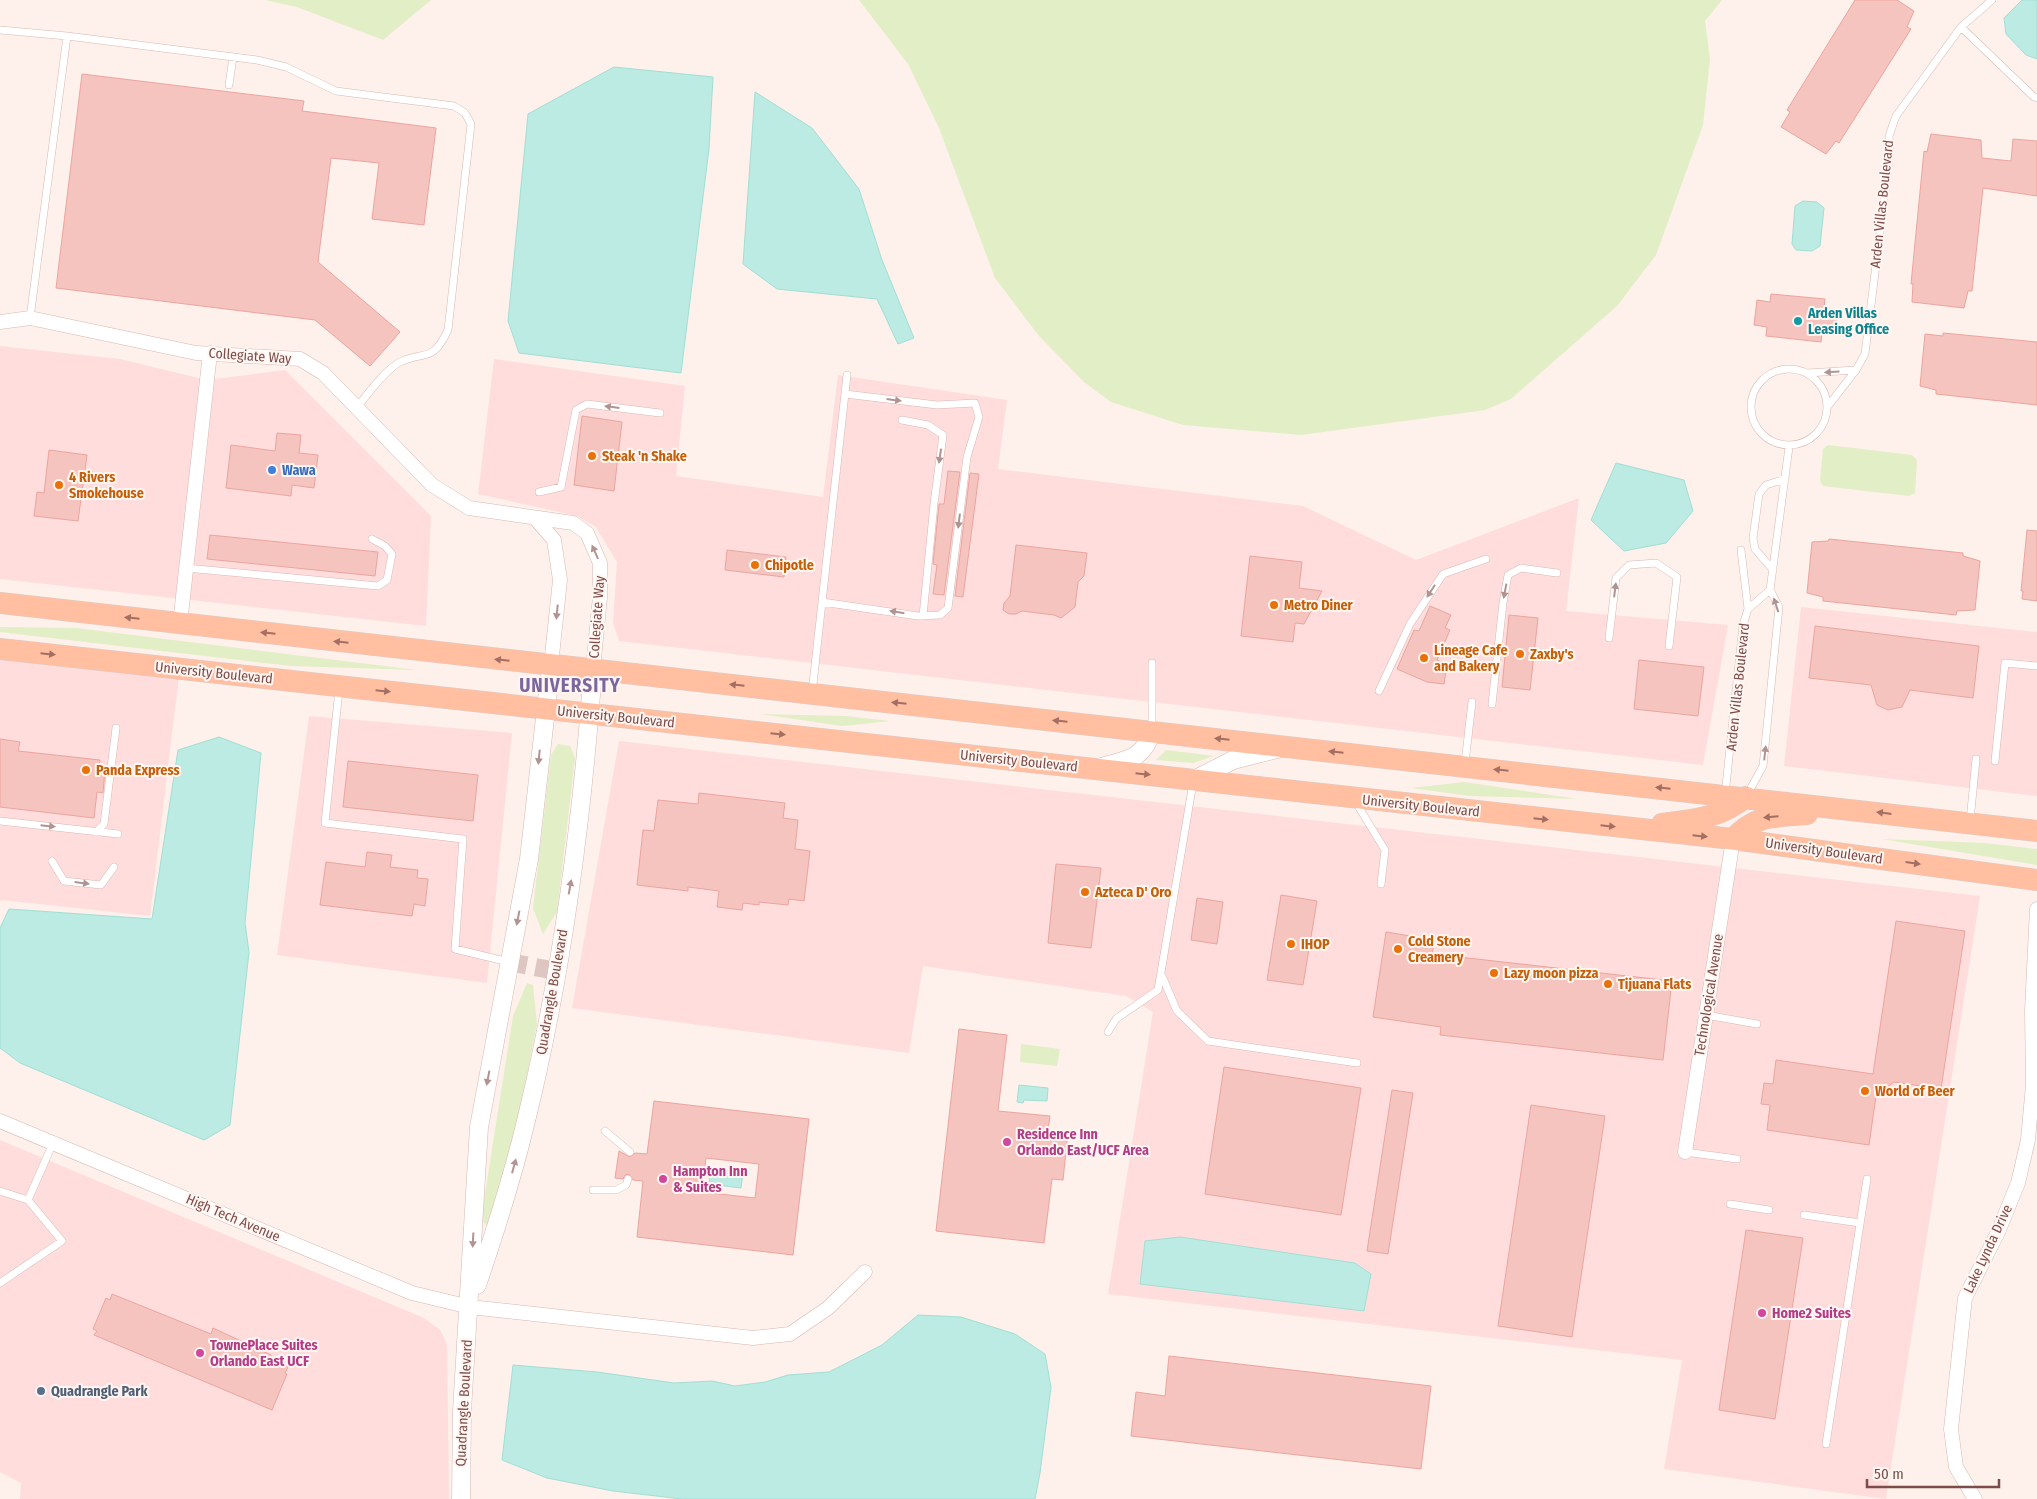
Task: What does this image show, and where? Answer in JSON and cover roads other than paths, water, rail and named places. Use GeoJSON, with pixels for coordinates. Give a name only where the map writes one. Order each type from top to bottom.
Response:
{"type":"FeatureCollection","features":[{"type":"Feature","properties":{"kind":"main road"},"geometry":{"type":"LineString","coordinates":[[0,604],[1288,746],[2037,831]]}},
{"type":"Feature","properties":{"kind":"main road","name":"University Boulevard"},"geometry":{"type":"LineString","coordinates":[[0,649],[1733,839],[2037,880]]}},
{"type":"Feature","properties":{"kind":"main road"},"geometry":{"type":"LineString","coordinates":[[1634,829],[1700,818],[1731,810],[1746,798]]}},
{"type":"Feature","properties":{"kind":"main road"},"geometry":{"type":"LineString","coordinates":[[1733,839],[1744,828],[1762,818],[1854,810]]}},
{"type":"Feature","properties":{"kind":"street","name":"Collegiate Way"},"geometry":{"type":"LineString","coordinates":[[0,322],[30,318],[196,352],[300,359],[322,373],[437,488],[469,508],[572,523],[587,533],[600,563],[600,596],[593,669]]}},
{"type":"Feature","properties":{"kind":"street"},"geometry":{"type":"LineString","coordinates":[[180,624],[210,353]]}},
{"type":"Feature","properties":{"kind":"street"},"geometry":{"type":"LineString","coordinates":[[535,518],[554,540],[560,580],[551,665]]}},
{"type":"Feature","properties":{"kind":"street","name":"Quadrangle Boulevard"},"geometry":{"type":"LineString","coordinates":[[461,1499],[462,1411],[470,1307],[479,1127],[529,859],[551,665]]}},
{"type":"Feature","properties":{"kind":"street","name":"Quadrangle Boulevard"},"geometry":{"type":"LineString","coordinates":[[470,1307],[506,1196],[525,1125],[544,1037],[574,863],[593,669]]}},
{"type":"Feature","properties":{"kind":"street"},"geometry":{"type":"LineString","coordinates":[[1095,769],[1137,756],[1147,747],[1152,731]]}},
{"type":"Feature","properties":{"kind":"street"},"geometry":{"type":"LineString","coordinates":[[1194,780],[1232,760],[1288,746]]}},
{"type":"Feature","properties":{"kind":"street","name":"Technological Avenue"},"geometry":{"type":"LineString","coordinates":[[1685,1152],[1733,839]]}},
{"type":"Feature","properties":{"kind":"street","name":"Lake Lynda Drive"},"geometry":{"type":"LineString","coordinates":[[1975,1499],[1956,1468],[1951,1429],[1965,1298],[1998,1232],[2018,1183],[2028,1140],[2033,1085],[2032,1010],[2037,908]]}},
{"type":"Feature","properties":{"kind":"street","name":"Lake Lynda Drive"},"geometry":{"type":"LineString","coordinates":[[2033,1085],[2037,1066]]}},
{"type":"Feature","properties":{"kind":"street","name":"High Tech Avenue"},"geometry":{"type":"LineString","coordinates":[[0,1121],[412,1293],[470,1307],[753,1338],[790,1334],[828,1308],[865,1272]]}},
{"type":"Feature","properties":{"kind":"lane","name":"Arden Villas Boulevard"},"geometry":{"type":"LineString","coordinates":[[1789,447],[1804,443],[1814,437],[1827,417],[1828,406],[1856,370],[1864,354],[1890,151],[1889,136],[1896,116],[1961,27],[1992,0]]}},
{"type":"Feature","properties":{"kind":"lane"},"geometry":{"type":"LineString","coordinates":[[1961,27],[2037,98]]}},
{"type":"Feature","properties":{"kind":"lane"},"geometry":{"type":"LineString","coordinates":[[0,30],[67,36],[233,57],[286,67],[336,90],[454,106],[466,113],[471,124],[448,330],[442,344],[428,356],[398,362],[357,407]]}},
{"type":"Feature","properties":{"kind":"lane"},"geometry":{"type":"LineString","coordinates":[[30,318],[67,36]]}},
{"type":"Feature","properties":{"kind":"lane"},"geometry":{"type":"LineString","coordinates":[[229,85],[233,57]]}},
{"type":"Feature","properties":{"kind":"lane"},"geometry":{"type":"LineString","coordinates":[[1746,798],[1763,766],[1779,608],[1770,590],[1789,447],[1775,443],[1758,430],[1752,418],[1751,405],[1754,392],[1761,382],[1771,374],[1782,370],[1795,369],[1807,373],[1856,370]]}},
{"type":"Feature","properties":{"kind":"lane"},"geometry":{"type":"LineString","coordinates":[[1807,373],[1822,386],[1828,406]]}},
{"type":"Feature","properties":{"kind":"lane"},"geometry":{"type":"LineString","coordinates":[[812,693],[847,375]]}},
{"type":"Feature","properties":{"kind":"lane"},"geometry":{"type":"LineString","coordinates":[[822,602],[923,616],[940,615],[948,608],[967,457],[979,417],[975,403],[937,405],[845,394]]}},
{"type":"Feature","properties":{"kind":"lane"},"geometry":{"type":"LineString","coordinates":[[539,492],[561,487],[576,410],[587,404],[660,413]]}},
{"type":"Feature","properties":{"kind":"lane"},"geometry":{"type":"LineString","coordinates":[[902,420],[928,425],[943,435],[923,616]]}},
{"type":"Feature","properties":{"kind":"lane"},"geometry":{"type":"LineString","coordinates":[[1773,570],[1756,549],[1753,538],[1758,494],[1766,485],[1785,479]]}},
{"type":"Feature","properties":{"kind":"lane"},"geometry":{"type":"LineString","coordinates":[[186,568],[378,586],[387,580],[392,554],[385,546],[372,539]]}},
{"type":"Feature","properties":{"kind":"lane"},"geometry":{"type":"LineString","coordinates":[[1741,550],[1748,609]]}},
{"type":"Feature","properties":{"kind":"lane"},"geometry":{"type":"LineString","coordinates":[[1379,691],[1410,624],[1443,574],[1486,559]]}},
{"type":"Feature","properties":{"kind":"lane"},"geometry":{"type":"LineString","coordinates":[[1609,638],[1616,578],[1629,565],[1656,563],[1677,577],[1670,646]]}},
{"type":"Feature","properties":{"kind":"lane"},"geometry":{"type":"LineString","coordinates":[[1492,704],[1503,603],[1508,575],[1521,568],[1557,573]]}},
{"type":"Feature","properties":{"kind":"lane","name":"Arden Villas Boulevard"},"geometry":{"type":"LineString","coordinates":[[1725,795],[1743,625],[1748,609],[1770,590]]}},
{"type":"Feature","properties":{"kind":"lane"},"geometry":{"type":"LineString","coordinates":[[1152,663],[1152,731]]}},
{"type":"Feature","properties":{"kind":"lane"},"geometry":{"type":"LineString","coordinates":[[1994,761],[2005,663],[2037,666]]}},
{"type":"Feature","properties":{"kind":"lane"},"geometry":{"type":"LineString","coordinates":[[340,687],[325,823],[462,839],[455,949],[509,962]]}},
{"type":"Feature","properties":{"kind":"lane"},"geometry":{"type":"LineString","coordinates":[[1465,766],[1472,702]]}},
{"type":"Feature","properties":{"kind":"lane"},"geometry":{"type":"LineString","coordinates":[[96,832],[104,824],[116,728]]}},
{"type":"Feature","properties":{"kind":"lane"},"geometry":{"type":"LineString","coordinates":[[1970,824],[1976,759]]}},
{"type":"Feature","properties":{"kind":"lane"},"geometry":{"type":"LineString","coordinates":[[1108,1032],[1116,1019],[1158,990],[1162,976],[1194,780]]}},
{"type":"Feature","properties":{"kind":"lane"},"geometry":{"type":"LineString","coordinates":[[1353,798],[1385,850],[1381,884]]}},
{"type":"Feature","properties":{"kind":"lane"},"geometry":{"type":"LineString","coordinates":[[0,821],[118,834]]}},
{"type":"Feature","properties":{"kind":"lane"},"geometry":{"type":"LineString","coordinates":[[52,861],[64,880],[101,885],[114,868]]}},
{"type":"Feature","properties":{"kind":"lane"},"geometry":{"type":"LineString","coordinates":[[1162,976],[1177,1011],[1208,1041],[1357,1063]]}},
{"type":"Feature","properties":{"kind":"lane"},"geometry":{"type":"LineString","coordinates":[[1706,1015],[1757,1024]]}},
{"type":"Feature","properties":{"kind":"lane"},"geometry":{"type":"LineString","coordinates":[[605,1131],[630,1152]]}},
{"type":"Feature","properties":{"kind":"lane"},"geometry":{"type":"LineString","coordinates":[[28,1200],[53,1143]]}},
{"type":"Feature","properties":{"kind":"lane"},"geometry":{"type":"LineString","coordinates":[[1685,1152],[1737,1159]]}},
{"type":"Feature","properties":{"kind":"lane"},"geometry":{"type":"LineString","coordinates":[[1826,1444],[1867,1178]]}},
{"type":"Feature","properties":{"kind":"lane"},"geometry":{"type":"LineString","coordinates":[[593,1190],[616,1190],[626,1185],[628,1179]]}},
{"type":"Feature","properties":{"kind":"lane"},"geometry":{"type":"LineString","coordinates":[[0,1191],[28,1200],[62,1242],[0,1283]]}},
{"type":"Feature","properties":{"kind":"lane"},"geometry":{"type":"LineString","coordinates":[[1730,1204],[1769,1210]]}},
{"type":"Feature","properties":{"kind":"lane"},"geometry":{"type":"LineString","coordinates":[[1804,1215],[1860,1223]]}},
{"type":"Feature","properties":{"kind":"water"},"geometry":{"type":"Polygon","coordinates":[[[2022,0],[2037,0],[2037,59],[2026,55],[2006,34],[2004,18],[2022,0]]]}},
{"type":"Feature","properties":{"kind":"water"},"geometry":{"type":"Polygon","coordinates":[[[614,67],[713,77],[709,149],[681,373],[519,353],[508,321],[528,114],[614,67]]]}},
{"type":"Feature","properties":{"kind":"water"},"geometry":{"type":"Polygon","coordinates":[[[755,92],[812,128],[859,189],[882,260],[914,338],[898,344],[877,299],[777,289],[743,264],[755,92]]]}},
{"type":"Feature","properties":{"kind":"water"},"geometry":{"type":"Polygon","coordinates":[[[1803,201],[1817,202],[1824,208],[1820,246],[1812,251],[1796,250],[1792,244],[1795,206],[1803,201]]]}},
{"type":"Feature","properties":{"kind":"water"},"geometry":{"type":"Polygon","coordinates":[[[1616,463],[1684,480],[1693,511],[1666,543],[1624,551],[1591,520],[1616,463]]]}},
{"type":"Feature","properties":{"kind":"water"},"geometry":{"type":"Polygon","coordinates":[[[219,737],[261,753],[245,923],[249,952],[230,1125],[204,1140],[20,1063],[0,1048],[0,928],[9,909],[152,919],[178,750],[219,737]]]}},
{"type":"Feature","properties":{"kind":"water"},"geometry":{"type":"Polygon","coordinates":[[[1019,1085],[1048,1088],[1047,1101],[1024,1100],[1023,1103],[1017,1102],[1019,1085]]]}},
{"type":"Feature","properties":{"kind":"water"},"geometry":{"type":"Polygon","coordinates":[[[711,1168],[743,1172],[741,1188],[709,1184],[711,1168]]]}},
{"type":"Feature","properties":{"kind":"water"},"geometry":{"type":"Polygon","coordinates":[[[1180,1237],[1355,1263],[1371,1274],[1364,1311],[1140,1284],[1145,1241],[1180,1237]]]}},
{"type":"Feature","properties":{"kind":"water"},"geometry":{"type":"Polygon","coordinates":[[[918,1315],[961,1317],[1015,1334],[1045,1354],[1051,1387],[1035,1499],[682,1499],[613,1491],[547,1478],[502,1460],[513,1365],[597,1372],[674,1383],[712,1381],[735,1386],[765,1382],[788,1375],[829,1372],[882,1345],[918,1315]]]}},
{"type":"Feature","properties":{"kind":"tunnel"},"geometry":{"type":"LineString","coordinates":[[509,962],[556,971]]}},
{"type":"Feature","properties":{"kind":"place","name":"Arden Villas Leasing Office"},"geometry":{"type":"Point","coordinates":[1798,321]}},
{"type":"Feature","properties":{"kind":"place","name":"Steak 'n Shake"},"geometry":{"type":"Point","coordinates":[592,456]}},
{"type":"Feature","properties":{"kind":"place","name":"Wawa"},"geometry":{"type":"Point","coordinates":[272,470]}},
{"type":"Feature","properties":{"kind":"place","name":"4 Rivers Smokehouse"},"geometry":{"type":"Point","coordinates":[59,485]}},
{"type":"Feature","properties":{"kind":"place","name":"Chipotle"},"geometry":{"type":"Point","coordinates":[755,565]}},
{"type":"Feature","properties":{"kind":"place","name":"Metro Diner"},"geometry":{"type":"Point","coordinates":[1274,605]}},
{"type":"Feature","properties":{"kind":"place","name":"Zaxby's"},"geometry":{"type":"Point","coordinates":[1520,654]}},
{"type":"Feature","properties":{"kind":"place","name":"Lineage Cafe and Bakery"},"geometry":{"type":"Point","coordinates":[1424,658]}},
{"type":"Feature","properties":{"kind":"place","name":"Panda Express"},"geometry":{"type":"Point","coordinates":[86,770]}},
{"type":"Feature","properties":{"kind":"place","name":"Azteca D' Oro"},"geometry":{"type":"Point","coordinates":[1085,892]}},
{"type":"Feature","properties":{"kind":"place","name":"IHOP"},"geometry":{"type":"Point","coordinates":[1291,944]}},
{"type":"Feature","properties":{"kind":"place","name":"Cold Stone Creamery"},"geometry":{"type":"Point","coordinates":[1398,949]}},
{"type":"Feature","properties":{"kind":"place","name":"Lazy moon pizza"},"geometry":{"type":"Point","coordinates":[1494,973]}},
{"type":"Feature","properties":{"kind":"place","name":"Tijuana Flats"},"geometry":{"type":"Point","coordinates":[1608,984]}},
{"type":"Feature","properties":{"kind":"place","name":"World of Beer"},"geometry":{"type":"Point","coordinates":[1865,1091]}},
{"type":"Feature","properties":{"kind":"place","name":"Residence Inn Orlando East/UCF Area"},"geometry":{"type":"Point","coordinates":[1007,1142]}},
{"type":"Feature","properties":{"kind":"place","name":"Hampton Inn & Suites"},"geometry":{"type":"Point","coordinates":[663,1179]}},
{"type":"Feature","properties":{"kind":"place","name":"Home2 Suites"},"geometry":{"type":"Point","coordinates":[1762,1313]}},
{"type":"Feature","properties":{"kind":"place","name":"TownePlace Suites Orlando East UCF"},"geometry":{"type":"Point","coordinates":[200,1353]}},
{"type":"Feature","properties":{"kind":"place","name":"Quadrangle Park"},"geometry":{"type":"Point","coordinates":[41,1391]}},
{"type":"Feature","properties":{"kind":"district","name":"UNIVERSITY"},"geometry":{"type":"Point","coordinates":[570,685]}}]}
